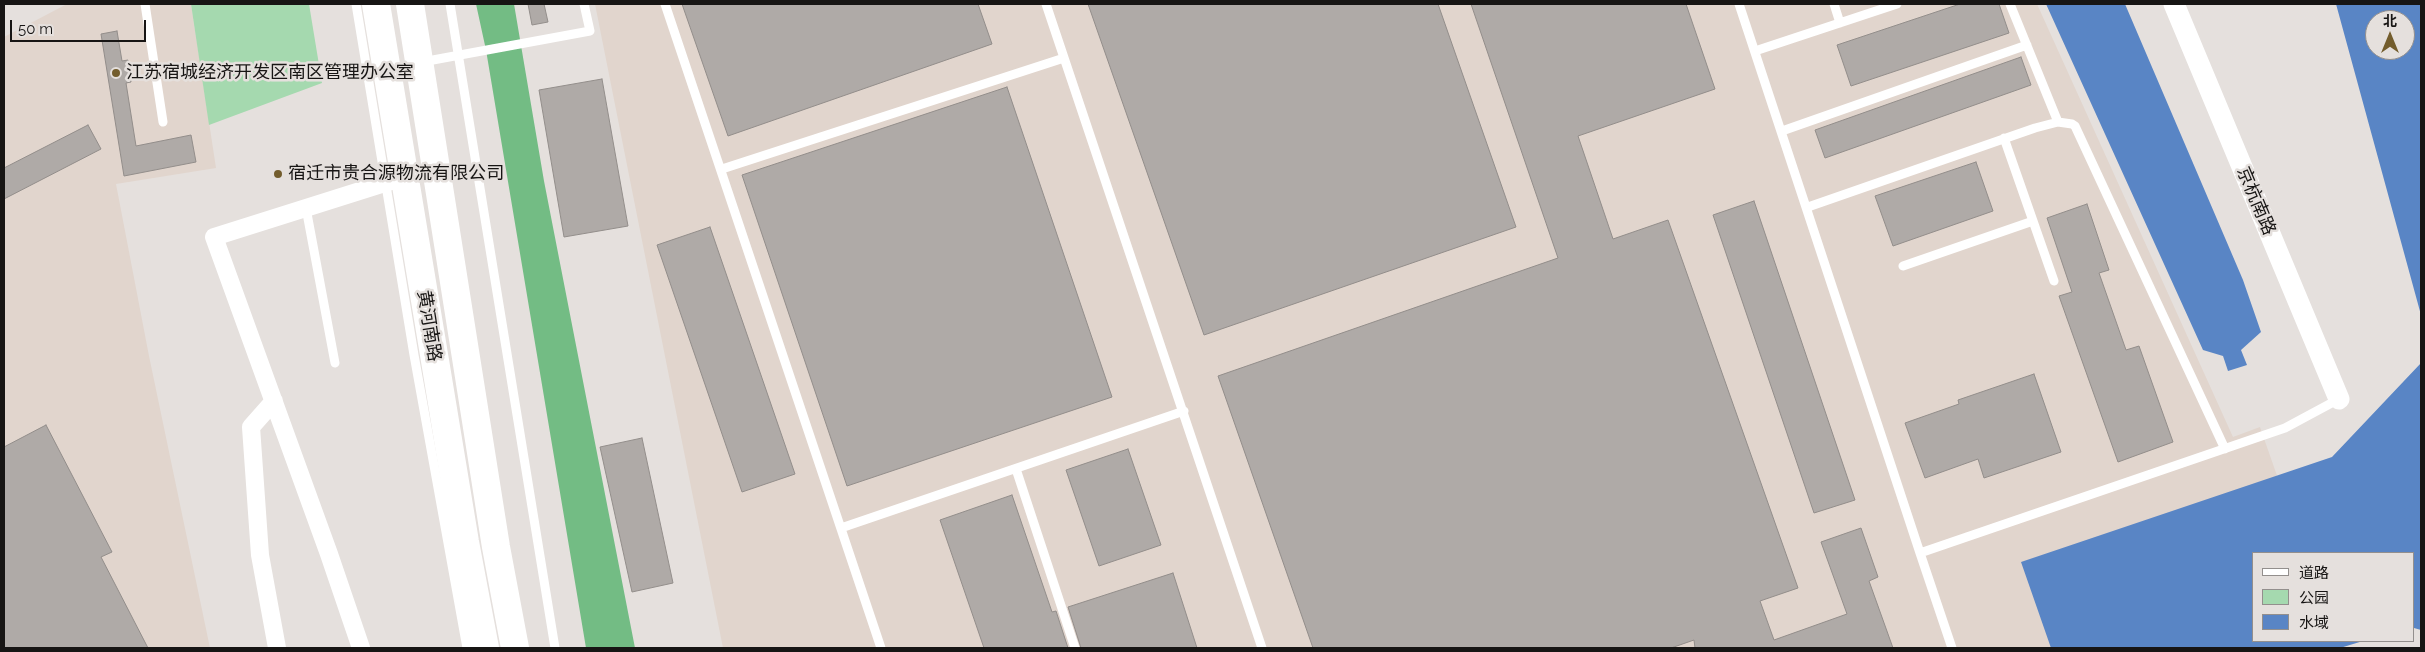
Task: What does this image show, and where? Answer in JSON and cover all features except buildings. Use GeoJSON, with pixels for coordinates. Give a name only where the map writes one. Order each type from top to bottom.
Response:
{"type":"FeatureCollection","features":[{"type":"Feature","properties":{"kind":"main road","name":"黄河南路"},"geometry":{"type":"LineString","coordinates":[[376,4],[395,180],[484,648]]}},
{"type":"Feature","properties":{"kind":"main road","name":"黄河南路"},"geometry":{"type":"LineString","coordinates":[[410,4],[496,547],[515,648]]}},
{"type":"Feature","properties":{"kind":"street","name":"京杭南路"},"geometry":{"type":"LineString","coordinates":[[2174,4],[2339,399]]}},
{"type":"Feature","properties":{"kind":"street"},"geometry":{"type":"LineString","coordinates":[[361,648],[214,237],[395,180]]}},
{"type":"Feature","properties":{"kind":"street"},"geometry":{"type":"LineString","coordinates":[[274,401],[251,427],[260,554],[277,648]]}},
{"type":"Feature","properties":{"kind":"lane"},"geometry":{"type":"LineString","coordinates":[[144,4],[163,122]]}},
{"type":"Feature","properties":{"kind":"lane"},"geometry":{"type":"LineString","coordinates":[[356,4],[395,180],[467,648]]}},
{"type":"Feature","properties":{"kind":"lane"},"geometry":{"type":"LineString","coordinates":[[450,4],[555,648]]}},
{"type":"Feature","properties":{"kind":"lane"},"geometry":{"type":"LineString","coordinates":[[420,63],[590,31],[584,4]]}},
{"type":"Feature","properties":{"kind":"lane"},"geometry":{"type":"LineString","coordinates":[[666,4],[881,648]]}},
{"type":"Feature","properties":{"kind":"lane"},"geometry":{"type":"LineString","coordinates":[[1046,4],[1262,648]]}},
{"type":"Feature","properties":{"kind":"lane"},"geometry":{"type":"LineString","coordinates":[[1739,4],[1808,207],[1952,648]]}},
{"type":"Feature","properties":{"kind":"lane"},"geometry":{"type":"LineString","coordinates":[[1834,4],[1840,23]]}},
{"type":"Feature","properties":{"kind":"lane"},"geometry":{"type":"LineString","coordinates":[[1755,51],[1897,4]]}},
{"type":"Feature","properties":{"kind":"lane"},"geometry":{"type":"LineString","coordinates":[[2010,4],[2058,122]]}},
{"type":"Feature","properties":{"kind":"lane"},"geometry":{"type":"LineString","coordinates":[[1782,131],[2027,45]]}},
{"type":"Feature","properties":{"kind":"lane"},"geometry":{"type":"LineString","coordinates":[[722,169],[1064,58]]}},
{"type":"Feature","properties":{"kind":"lane"},"geometry":{"type":"LineString","coordinates":[[1808,207],[2004,138],[2058,122],[2068,122],[2075,126],[2225,449]]}},
{"type":"Feature","properties":{"kind":"lane"},"geometry":{"type":"LineString","coordinates":[[2004,138],[2054,281]]}},
{"type":"Feature","properties":{"kind":"lane"},"geometry":{"type":"LineString","coordinates":[[306,208],[335,363]]}},
{"type":"Feature","properties":{"kind":"lane"},"geometry":{"type":"LineString","coordinates":[[1903,266],[2033,221]]}},
{"type":"Feature","properties":{"kind":"lane"},"geometry":{"type":"LineString","coordinates":[[1920,553],[2285,428],[2339,399]]}},
{"type":"Feature","properties":{"kind":"lane"},"geometry":{"type":"LineString","coordinates":[[840,528],[1184,411]]}},
{"type":"Feature","properties":{"kind":"lane"},"geometry":{"type":"LineString","coordinates":[[1016,469],[1075,648]]}},
{"type":"Feature","properties":{"kind":"shaded area"},"geometry":{"type":"Polygon","coordinates":[[[67,4],[191,4],[216,168],[116,184],[149,356],[210,648],[4,648],[4,37],[67,4]]]}},
{"type":"Feature","properties":{"kind":"shaded area"},"geometry":{"type":"Polygon","coordinates":[[[595,4],[2037,4],[2233,437],[2260,427],[2304,552],[2252,552],[2252,642],[2337,648],[723,648],[595,4]]]}},
{"type":"Feature","properties":{"kind":"green space"},"geometry":{"type":"Polygon","coordinates":[[[191,4],[309,4],[322,83],[209,125],[191,4]]]}},
{"type":"Feature","properties":{"kind":"green space"},"geometry":{"type":"Polygon","coordinates":[[[476,4],[514,4],[544,181],[635,648],[586,648],[486,50],[476,4]]]}},
{"type":"Feature","properties":{"kind":"water"},"geometry":{"type":"Polygon","coordinates":[[[2046,4],[2125,4],[2243,280],[2261,332],[2241,350],[2247,365],[2228,371],[2223,356],[2203,350],[2046,4]]]}},
{"type":"Feature","properties":{"kind":"water"},"geometry":{"type":"Polygon","coordinates":[[[2336,4],[2421,4],[2421,315],[2336,4]]]}},
{"type":"Feature","properties":{"kind":"water"},"geometry":{"type":"Polygon","coordinates":[[[2421,363],[2421,630],[2415,628],[2415,552],[2252,552],[2252,642],[2360,642],[2340,648],[2051,648],[2021,562],[2332,457],[2421,363]]]}},
{"type":"Feature","properties":{"kind":"place","name":"江苏宿城经济开发区南区管理办公室"},"geometry":{"type":"Point","coordinates":[116,73]}},
{"type":"Feature","properties":{"kind":"place","name":"宿迁市贵合源物流有限公司"},"geometry":{"type":"Point","coordinates":[278,174]}}]}
